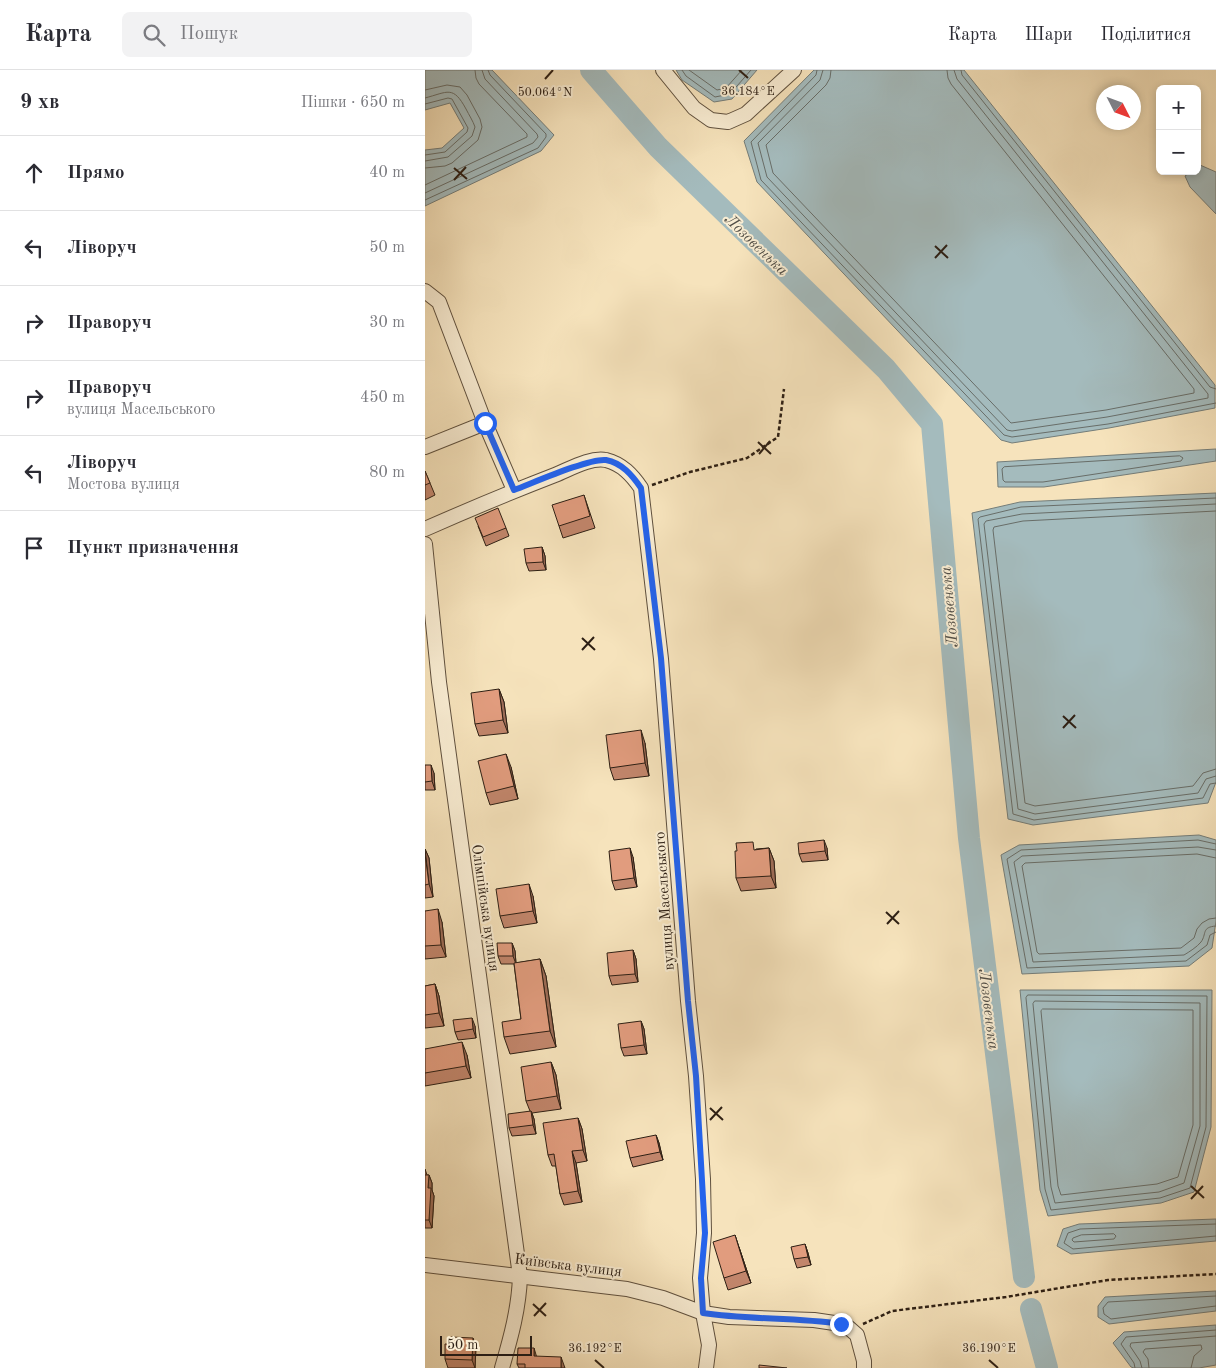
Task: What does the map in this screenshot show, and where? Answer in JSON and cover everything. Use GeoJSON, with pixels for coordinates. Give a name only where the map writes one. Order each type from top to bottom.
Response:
{"type":"FeatureCollection","features":[{"type":"Feature","properties":{"kind":"street"},"geometry":{"type":"LineString","coordinates":[[663,70],[694,108],[711,120],[728,122],[746,114],[794,70]]}},
{"type":"Feature","properties":{"kind":"street"},"geometry":{"type":"LineString","coordinates":[[425,292],[439,302],[485,423],[514,490]]}},
{"type":"Feature","properties":{"kind":"street"},"geometry":{"type":"LineString","coordinates":[[425,447],[485,423]]}},
{"type":"Feature","properties":{"kind":"street"},"geometry":{"type":"LineString","coordinates":[[425,529],[514,490],[591,461],[605,460],[621,466],[641,488]]}},
{"type":"Feature","properties":{"kind":"street","name":"вулиця Масельського"},"geometry":{"type":"LineString","coordinates":[[641,488],[661,658],[688,1001],[696,1076],[705,1233],[701,1278],[703,1313],[709,1345],[706,1368]]}},
{"type":"Feature","properties":{"kind":"street","name":"Олімпійська вулиця"},"geometry":{"type":"LineString","coordinates":[[425,544],[439,682],[520,1276],[520,1295],[515,1326],[502,1368]]}},
{"type":"Feature","properties":{"kind":"street","name":"Київська вулиця"},"geometry":{"type":"LineString","coordinates":[[425,1265],[627,1289],[663,1298],[703,1313],[729,1317],[814,1320],[841,1324],[849,1328]]}},
{"type":"Feature","properties":{"kind":"street"},"geometry":{"type":"LineString","coordinates":[[849,1328],[857,1336],[865,1361],[865,1368]]}},
{"type":"Feature","properties":{"kind":"path"},"geometry":{"type":"LineString","coordinates":[[641,488],[690,472],[747,458],[778,437],[784,389]]}},
{"type":"Feature","properties":{"kind":"path"},"geometry":{"type":"LineString","coordinates":[[849,1328],[865,1324],[893,1311],[1006,1297],[1108,1280],[1216,1274]]}},
{"type":"Feature","properties":{"kind":"water"},"geometry":{"type":"Polygon","coordinates":[[[425,70],[492,70],[554,135],[541,151],[425,206],[425,150],[442,148],[464,128],[450,103],[425,110],[425,70]]]}},
{"type":"Feature","properties":{"kind":"water"},"geometry":{"type":"Polygon","coordinates":[[[676,70],[757,70],[732,99],[714,102],[682,80],[676,70]]]}},
{"type":"Feature","properties":{"kind":"water"},"geometry":{"type":"Polygon","coordinates":[[[814,70],[964,70],[1215,385],[1215,408],[1109,428],[1012,443],[1001,440],[757,182],[744,141],[814,70]]]}},
{"type":"Feature","properties":{"kind":"water"},"geometry":{"type":"Polygon","coordinates":[[[1201,165],[1216,172],[1216,214],[1190,187],[1185,176],[1201,175],[1201,165]]]}},
{"type":"Feature","properties":{"kind":"water"},"geometry":{"type":"Polygon","coordinates":[[[1216,449],[1216,461],[1044,487],[998,487],[997,462],[1216,449]]]}},
{"type":"Feature","properties":{"kind":"water"},"geometry":{"type":"Polygon","coordinates":[[[1216,493],[1216,782],[1208,803],[1033,825],[1008,819],[972,513],[1020,502],[1216,493]]]}},
{"type":"Feature","properties":{"kind":"water"},"geometry":{"type":"Polygon","coordinates":[[[1199,835],[1216,840],[1216,921],[1212,948],[1189,966],[1022,974],[1001,855],[1019,845],[1199,835]]]}},
{"type":"Feature","properties":{"kind":"water"},"geometry":{"type":"Polygon","coordinates":[[[1020,990],[1212,990],[1211,1127],[1194,1192],[1161,1203],[1048,1216],[1040,1190],[1020,990]]]}},
{"type":"Feature","properties":{"kind":"water"},"geometry":{"type":"Polygon","coordinates":[[[1216,1219],[1216,1241],[1071,1254],[1057,1246],[1063,1229],[1079,1224],[1216,1219]]]}},
{"type":"Feature","properties":{"kind":"water"},"geometry":{"type":"Polygon","coordinates":[[[1216,1291],[1216,1311],[1109,1324],[1098,1317],[1098,1306],[1105,1297],[1216,1291]]]}},
{"type":"Feature","properties":{"kind":"water"},"geometry":{"type":"Polygon","coordinates":[[[1216,1325],[1216,1365],[1199,1368],[1134,1368],[1131,1367],[1113,1343],[1124,1332],[1216,1325]]]}},
{"type":"Feature","properties":{"kind":"building"},"geometry":{"type":"Polygon","coordinates":[[[425,471],[430,483],[425,485],[425,471]]]}},
{"type":"Feature","properties":{"kind":"building"},"geometry":{"type":"Polygon","coordinates":[[[584,495],[590,516],[559,526],[552,505],[584,495]]]}},
{"type":"Feature","properties":{"kind":"building"},"geometry":{"type":"Polygon","coordinates":[[[498,508],[506,528],[483,537],[475,518],[498,508]]]}},
{"type":"Feature","properties":{"kind":"building"},"geometry":{"type":"Polygon","coordinates":[[[542,547],[543,562],[526,563],[524,549],[542,547]]]}},
{"type":"Feature","properties":{"kind":"building"},"geometry":{"type":"Polygon","coordinates":[[[499,689],[503,720],[475,724],[471,693],[499,689]]]}},
{"type":"Feature","properties":{"kind":"building"},"geometry":{"type":"Polygon","coordinates":[[[641,730],[645,763],[610,768],[606,735],[641,730]]]}},
{"type":"Feature","properties":{"kind":"building"},"geometry":{"type":"Polygon","coordinates":[[[506,754],[514,786],[486,793],[478,761],[506,754]]]}},
{"type":"Feature","properties":{"kind":"building"},"geometry":{"type":"Polygon","coordinates":[[[425,765],[431,765],[432,781],[425,782],[425,765]]]}},
{"type":"Feature","properties":{"kind":"building"},"geometry":{"type":"Polygon","coordinates":[[[824,840],[825,851],[799,854],[798,843],[824,840]]]}},
{"type":"Feature","properties":{"kind":"building"},"geometry":{"type":"Polygon","coordinates":[[[753,842],[754,850],[769,848],[771,876],[736,878],[736,843],[753,842]]]}},
{"type":"Feature","properties":{"kind":"building"},"geometry":{"type":"Polygon","coordinates":[[[630,848],[634,878],[612,881],[609,851],[630,848]]]}},
{"type":"Feature","properties":{"kind":"building"},"geometry":{"type":"Polygon","coordinates":[[[425,854],[429,884],[425,885],[425,854]]]}},
{"type":"Feature","properties":{"kind":"building"},"geometry":{"type":"Polygon","coordinates":[[[529,884],[533,911],[500,916],[496,889],[529,884]]]}},
{"type":"Feature","properties":{"kind":"building"},"geometry":{"type":"Polygon","coordinates":[[[438,909],[441,945],[425,946],[425,911],[438,909]]]}},
{"type":"Feature","properties":{"kind":"building"},"geometry":{"type":"Polygon","coordinates":[[[497,943],[512,943],[513,956],[498,956],[497,943]]]}},
{"type":"Feature","properties":{"kind":"building"},"geometry":{"type":"Polygon","coordinates":[[[633,950],[635,974],[609,976],[607,953],[633,950]]]}},
{"type":"Feature","properties":{"kind":"building"},"geometry":{"type":"Polygon","coordinates":[[[540,959],[550,1031],[504,1037],[502,1022],[521,1019],[514,963],[540,959]]]}},
{"type":"Feature","properties":{"kind":"building"},"geometry":{"type":"Polygon","coordinates":[[[435,984],[439,1013],[425,1015],[425,986],[435,984]]]}},
{"type":"Feature","properties":{"kind":"building"},"geometry":{"type":"Polygon","coordinates":[[[472,1018],[473,1029],[455,1032],[453,1020],[472,1018]]]}},
{"type":"Feature","properties":{"kind":"building"},"geometry":{"type":"Polygon","coordinates":[[[641,1021],[644,1045],[621,1048],[618,1024],[641,1021]]]}},
{"type":"Feature","properties":{"kind":"building"},"geometry":{"type":"Polygon","coordinates":[[[462,1042],[466,1066],[425,1073],[425,1049],[462,1042]]]}},
{"type":"Feature","properties":{"kind":"building"},"geometry":{"type":"Polygon","coordinates":[[[551,1062],[557,1096],[526,1101],[521,1067],[551,1062]]]}},
{"type":"Feature","properties":{"kind":"building"},"geometry":{"type":"Polygon","coordinates":[[[531,1111],[533,1125],[509,1128],[508,1114],[531,1111]]]}},
{"type":"Feature","properties":{"kind":"building"},"geometry":{"type":"Polygon","coordinates":[[[578,1118],[583,1150],[572,1151],[578,1191],[560,1194],[554,1154],[548,1155],[543,1123],[578,1118]]]}},
{"type":"Feature","properties":{"kind":"building"},"geometry":{"type":"Polygon","coordinates":[[[656,1135],[660,1152],[630,1158],[626,1141],[656,1135]]]}},
{"type":"Feature","properties":{"kind":"building"},"geometry":{"type":"Polygon","coordinates":[[[425,1175],[429,1175],[428,1188],[431,1188],[429,1220],[425,1220],[425,1175]]]}},
{"type":"Feature","properties":{"kind":"building"},"geometry":{"type":"Polygon","coordinates":[[[735,1235],[746,1271],[724,1278],[713,1242],[735,1235]]]}},
{"type":"Feature","properties":{"kind":"building"},"geometry":{"type":"Polygon","coordinates":[[[805,1244],[808,1257],[794,1259],[791,1247],[805,1244]]]}},
{"type":"Feature","properties":{"kind":"building"},"geometry":{"type":"Polygon","coordinates":[[[451,1337],[473,1338],[472,1360],[445,1359],[445,1344],[450,1344],[451,1337]]]}},
{"type":"Feature","properties":{"kind":"building"},"geometry":{"type":"Polygon","coordinates":[[[518,1348],[534,1348],[534,1356],[561,1357],[561,1368],[525,1368],[525,1364],[517,1364],[518,1348]]]}},
{"type":"Feature","properties":{"kind":"building"},"geometry":{"type":"Polygon","coordinates":[[[759,1365],[787,1368],[759,1368],[759,1365]]]}},
{"type":"Feature","properties":{"kind":"waterway","name":"Лозовенька"},"geometry":{"type":"LineString","coordinates":[[591,70],[658,147],[886,369],[932,424],[969,838],[1024,1277]]}},
{"type":"Feature","properties":{"kind":"waterway","name":"Лозовенька"},"geometry":{"type":"LineString","coordinates":[[1031,1309],[1047,1368]]}},
{"type":"Feature","properties":{"kind":"route"},"geometry":{"type":"LineString","coordinates":[[485,423],[514,490],[591,461],[605,460],[621,466],[641,488],[661,658],[688,1001],[696,1076],[705,1233],[701,1278],[703,1313],[729,1317],[814,1320],[841,1324]]}}]}
